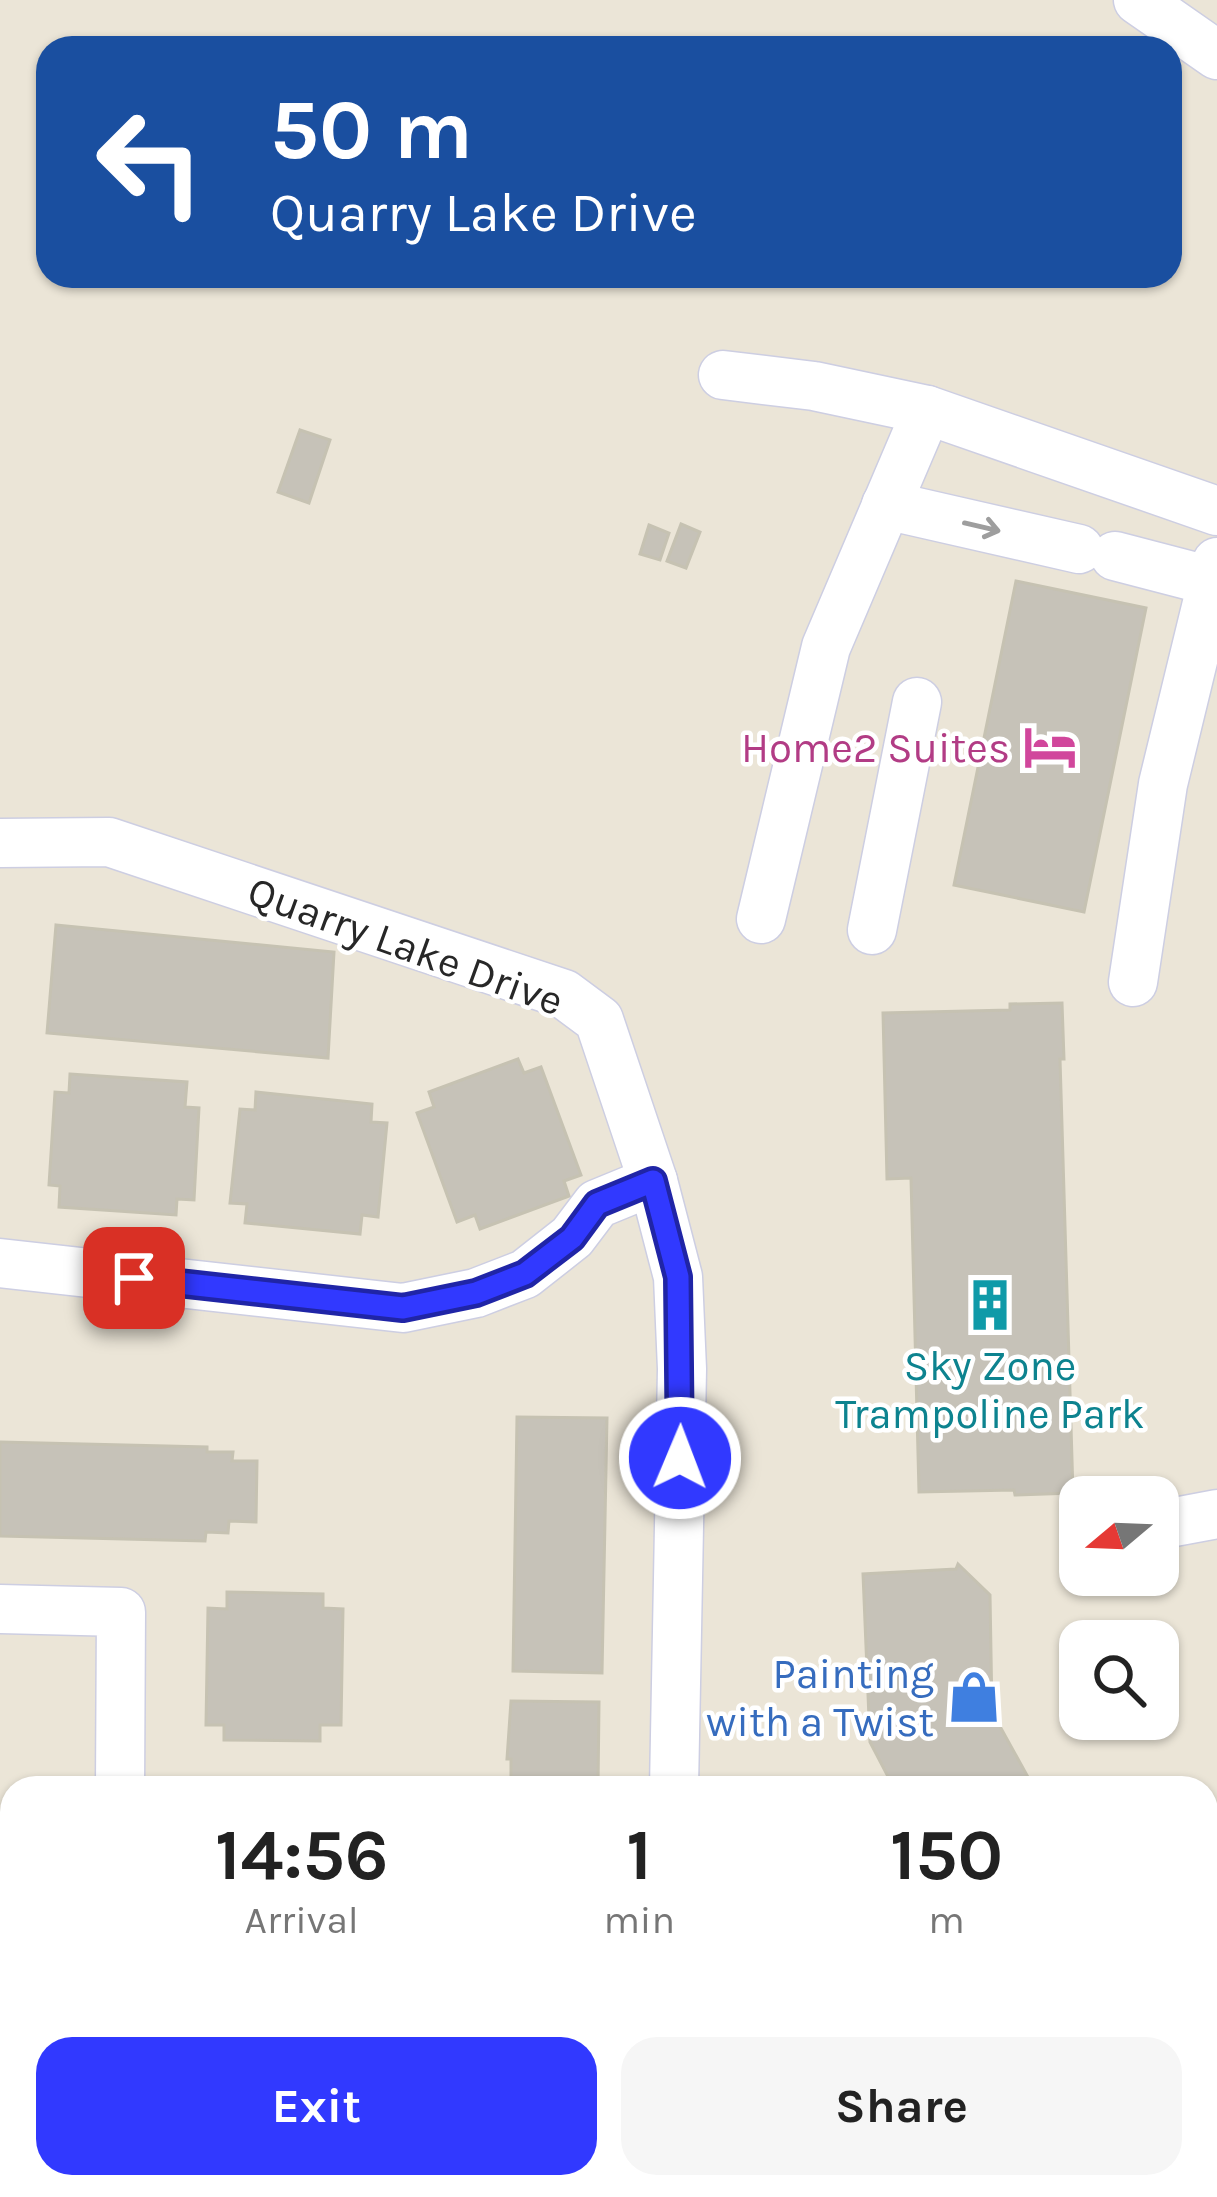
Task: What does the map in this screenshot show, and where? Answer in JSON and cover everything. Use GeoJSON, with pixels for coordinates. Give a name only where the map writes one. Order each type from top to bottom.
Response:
{"type":"FeatureCollection","features":[{"type":"Feature","properties":{"kind":"street"},"geometry":{"type":"LineString","coordinates":[[1138,0],[1217,55]]}},
{"type":"Feature","properties":{"kind":"street"},"geometry":{"type":"LineString","coordinates":[[723,375],[814,386],[927,410],[1217,511]]}},
{"type":"Feature","properties":{"kind":"street"},"geometry":{"type":"LineString","coordinates":[[761,919],[826,646],[927,410]]}},
{"type":"Feature","properties":{"kind":"street"},"geometry":{"type":"LineString","coordinates":[[886,505],[1097,553],[1214,572],[1163,784],[1133,982]]}},
{"type":"Feature","properties":{"kind":"street"},"geometry":{"type":"LineString","coordinates":[[872,930],[917,702]]}},
{"type":"Feature","properties":{"kind":"street","name":"Quarry Lake Drive"},"geometry":{"type":"LineString","coordinates":[[0,843],[109,842],[564,994],[599,1020],[653,1181],[678,1277],[682,1370],[674,1776]]}},
{"type":"Feature","properties":{"kind":"street"},"geometry":{"type":"LineString","coordinates":[[0,1263],[403,1308],[476,1293],[525,1274],[572,1238],[597,1204],[653,1181]]}},
{"type":"Feature","properties":{"kind":"street"},"geometry":{"type":"LineString","coordinates":[[1179,1521],[1217,1514]]}},
{"type":"Feature","properties":{"kind":"street"},"geometry":{"type":"LineString","coordinates":[[0,1610],[121,1612],[120,1776]]}},
{"type":"Feature","properties":{"kind":"building"},"geometry":{"type":"Polygon","coordinates":[[[300,430],[330,440],[309,503],[278,492],[300,430]]]}},
{"type":"Feature","properties":{"kind":"building"},"geometry":{"type":"Polygon","coordinates":[[[681,524],[700,532],[686,568],[667,561],[681,524]]]}},
{"type":"Feature","properties":{"kind":"building"},"geometry":{"type":"Polygon","coordinates":[[[649,525],[669,533],[660,560],[640,554],[649,525]]]}},
{"type":"Feature","properties":{"kind":"building","name":"Home2 Suites"},"geometry":{"type":"Polygon","coordinates":[[[1016,581],[1146,608],[1084,912],[954,885],[1016,581]]]}},
{"type":"Feature","properties":{"kind":"building"},"geometry":{"type":"Polygon","coordinates":[[[56,925],[334,952],[328,1058],[47,1033],[56,925]]]}},
{"type":"Feature","properties":{"kind":"building","name":"Sky Zone Trampoline Park"},"geometry":{"type":"Polygon","coordinates":[[[1062,1003],[1072,1476],[1059,1476],[1059,1493],[919,1492],[911,1178],[887,1179],[883,1013],[1010,1010],[1010,1004],[1062,1003]]]}},
{"type":"Feature","properties":{"kind":"building"},"geometry":{"type":"Polygon","coordinates":[[[518,1059],[524,1073],[541,1067],[581,1175],[564,1181],[569,1196],[480,1229],[475,1215],[457,1222],[417,1113],[434,1107],[429,1092],[518,1059]]]}},
{"type":"Feature","properties":{"kind":"building"},"geometry":{"type":"Polygon","coordinates":[[[70,1074],[187,1082],[185,1107],[199,1108],[194,1200],[177,1199],[176,1215],[59,1207],[60,1186],[49,1185],[55,1092],[69,1093],[70,1074]]]}},
{"type":"Feature","properties":{"kind":"building"},"geometry":{"type":"Polygon","coordinates":[[[256,1092],[372,1104],[371,1122],[387,1123],[378,1217],[362,1215],[360,1234],[245,1223],[247,1204],[230,1203],[240,1109],[255,1110],[256,1092]]]}},
{"type":"Feature","properties":{"kind":"building"},"geometry":{"type":"Polygon","coordinates":[[[517,1417],[607,1418],[602,1673],[513,1671],[517,1417]]]}},
{"type":"Feature","properties":{"kind":"building"},"geometry":{"type":"Polygon","coordinates":[[[0,1442],[207,1447],[207,1452],[233,1452],[232,1461],[257,1461],[256,1522],[229,1521],[228,1533],[206,1532],[205,1541],[0,1536],[0,1442]]]}},
{"type":"Feature","properties":{"kind":"building"},"geometry":{"type":"Polygon","coordinates":[[[958,1564],[990,1595],[992,1712],[1027,1776],[888,1776],[870,1742],[863,1574],[956,1569],[958,1564]]]}},
{"type":"Feature","properties":{"kind":"building"},"geometry":{"type":"Polygon","coordinates":[[[227,1592],[323,1594],[323,1608],[343,1609],[341,1725],[320,1725],[320,1741],[224,1740],[224,1725],[206,1725],[208,1608],[227,1609],[227,1592]]]}},
{"type":"Feature","properties":{"kind":"building"},"geometry":{"type":"Polygon","coordinates":[[[511,1701],[599,1702],[598,1776],[511,1776],[511,1759],[507,1759],[511,1701]]]}},
{"type":"Feature","properties":{"kind":"place","name":"Home2 Suites"},"geometry":{"type":"Point","coordinates":[1050,747]}},
{"type":"Feature","properties":{"kind":"place","name":"Sky Zone Trampoline Park"},"geometry":{"type":"Point","coordinates":[990,1305]}},
{"type":"Feature","properties":{"kind":"place","name":"Painting with a Twist"},"geometry":{"type":"Point","coordinates":[974,1697]}},
{"type":"Feature","properties":{"kind":"route"},"geometry":{"type":"LineString","coordinates":[[134,1278],[403,1308],[476,1293],[525,1274],[572,1238],[597,1204],[653,1181],[678,1277],[680,1458]]}}]}
